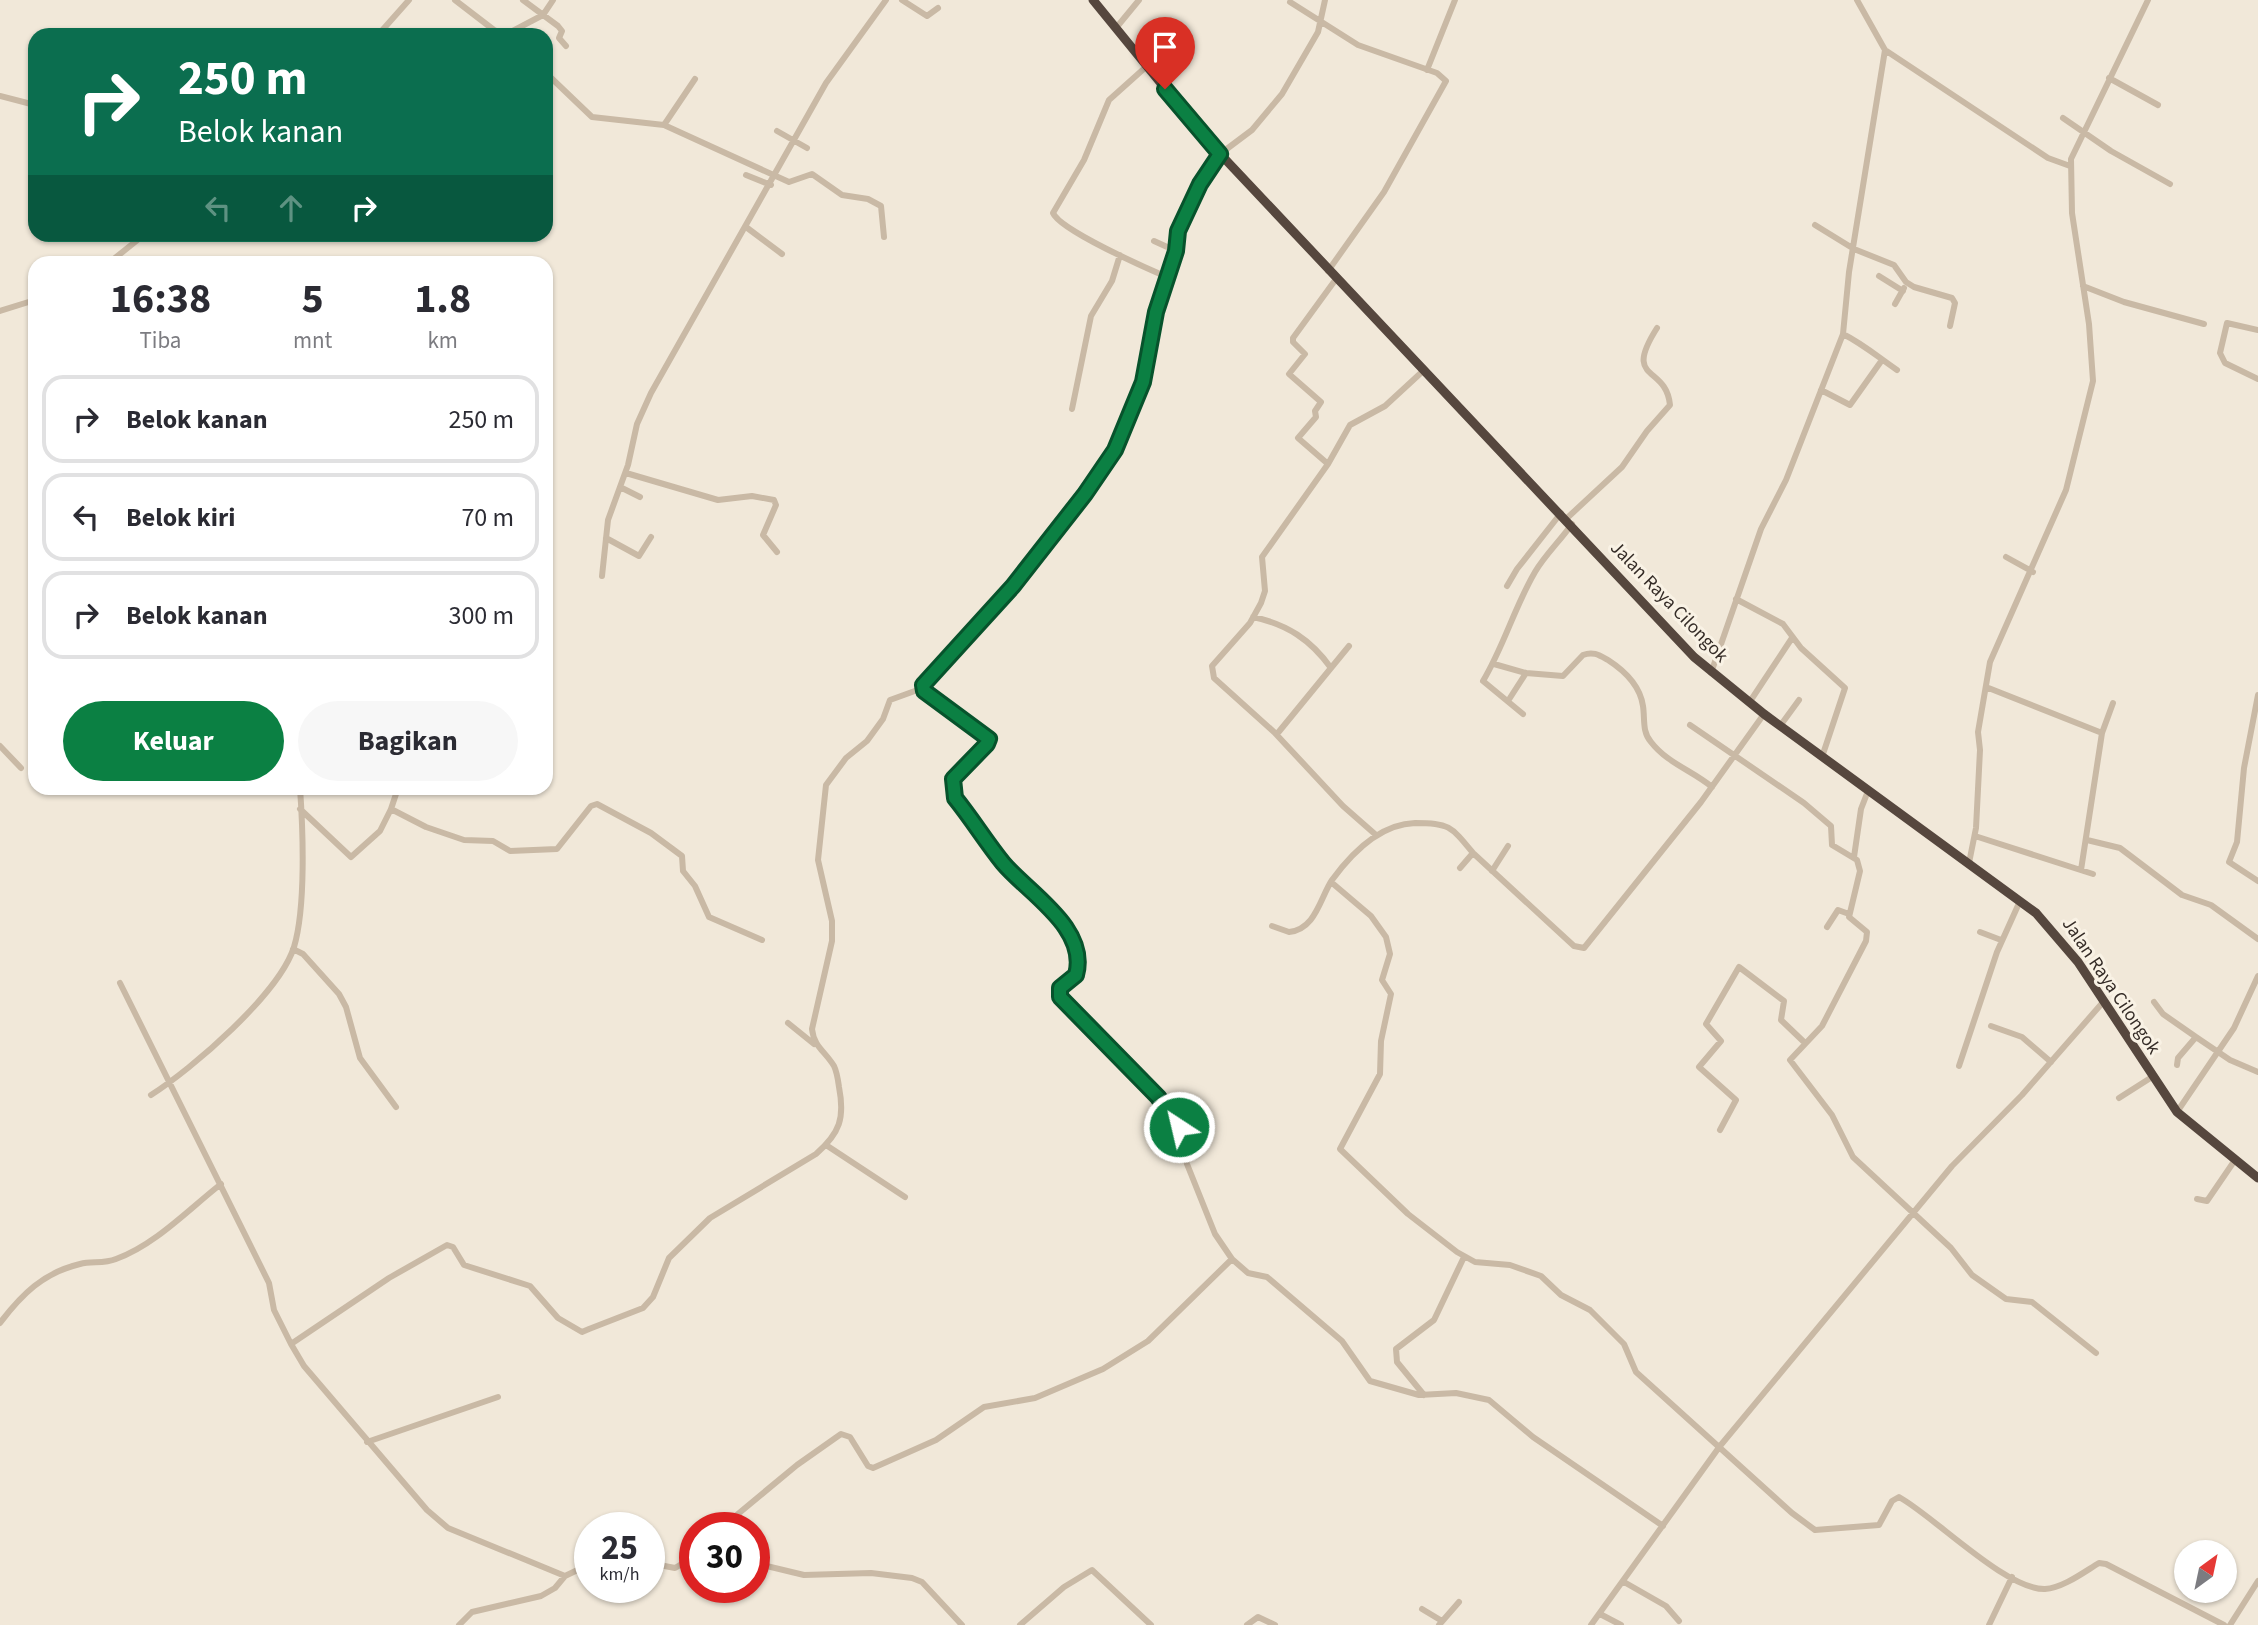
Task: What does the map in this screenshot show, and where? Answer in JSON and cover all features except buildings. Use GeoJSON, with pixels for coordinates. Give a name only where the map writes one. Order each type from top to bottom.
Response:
{"type":"FeatureCollection","features":[{"type":"Feature","properties":{"kind":"highway","name":"Jalan Raya Cilongok"},"geometry":{"type":"LineString","coordinates":[[1093,0],[1220,154],[1711,673],[2021,901],[2049,925],[2104,1001],[2177,1112],[2258,1178]]}},
{"type":"Feature","properties":{"kind":"street"},"geometry":{"type":"LineString","coordinates":[[384,28],[409,0]]}},
{"type":"Feature","properties":{"kind":"street"},"geometry":{"type":"LineString","coordinates":[[455,0],[495,28]]}},
{"type":"Feature","properties":{"kind":"street"},"geometry":{"type":"LineString","coordinates":[[523,0],[561,28],[559,38],[566,46]]}},
{"type":"Feature","properties":{"kind":"street"},"geometry":{"type":"LineString","coordinates":[[518,28],[543,15],[553,0]]}},
{"type":"Feature","properties":{"kind":"street"},"geometry":{"type":"LineString","coordinates":[[602,576],[608,520],[626,473],[637,424],[651,393],[771,185],[826,83],[886,0]]}},
{"type":"Feature","properties":{"kind":"street"},"geometry":{"type":"LineString","coordinates":[[902,0],[927,16],[938,8]]}},
{"type":"Feature","properties":{"kind":"street"},"geometry":{"type":"LineString","coordinates":[[1116,28],[1139,0]]}},
{"type":"Feature","properties":{"kind":"street"},"geometry":{"type":"LineString","coordinates":[[816,1045],[812,1029],[814,1010],[832,941],[832,921],[818,860],[826,785],[846,758],[867,741],[883,719],[890,700],[923,688],[930,676],[1013,586],[1111,456],[1143,382],[1167,277],[1176,251],[1178,231],[1185,214],[1220,154],[1252,130],[1282,94],[1321,23],[1325,0]]}},
{"type":"Feature","properties":{"kind":"street"},"geometry":{"type":"LineString","coordinates":[[1427,70],[1455,0]]}},
{"type":"Feature","properties":{"kind":"street"},"geometry":{"type":"LineString","coordinates":[[1857,0],[1885,50],[2048,158],[2070,166]]}},
{"type":"Feature","properties":{"kind":"street"},"geometry":{"type":"LineString","coordinates":[[1969,863],[1975,836],[1980,750],[1978,732],[1990,662],[2033,572],[2066,490],[2093,381],[2072,213],[2072,152],[2148,0]]}},
{"type":"Feature","properties":{"kind":"street"},"geometry":{"type":"LineString","coordinates":[[1290,2],[1358,45],[1444,77],[1445,86],[1384,192],[1328,271]]}},
{"type":"Feature","properties":{"kind":"street"},"geometry":{"type":"LineString","coordinates":[[1711,673],[1761,529],[1786,480],[1843,334],[1885,50]]}},
{"type":"Feature","properties":{"kind":"street"},"geometry":{"type":"LineString","coordinates":[[1147,66],[1109,100],[1084,160],[1053,213],[1061,223],[1167,277]]}},
{"type":"Feature","properties":{"kind":"street"},"geometry":{"type":"LineString","coordinates":[[2109,78],[2158,105]]}},
{"type":"Feature","properties":{"kind":"street"},"geometry":{"type":"LineString","coordinates":[[664,125],[695,79]]}},
{"type":"Feature","properties":{"kind":"street"},"geometry":{"type":"LineString","coordinates":[[553,80],[592,117],[664,125],[794,183],[812,174],[842,195],[874,201],[881,206],[884,237]]}},
{"type":"Feature","properties":{"kind":"street"},"geometry":{"type":"LineString","coordinates":[[0,96],[28,103]]}},
{"type":"Feature","properties":{"kind":"street"},"geometry":{"type":"LineString","coordinates":[[2063,118],[2084,130],[2103,146],[2170,184]]}},
{"type":"Feature","properties":{"kind":"street"},"geometry":{"type":"LineString","coordinates":[[777,131],[807,148]]}},
{"type":"Feature","properties":{"kind":"street"},"geometry":{"type":"LineString","coordinates":[[746,175],[771,185]]}},
{"type":"Feature","properties":{"kind":"street"},"geometry":{"type":"LineString","coordinates":[[1815,225],[1854,249],[1894,265],[1908,284],[1954,300],[1951,326]]}},
{"type":"Feature","properties":{"kind":"street"},"geometry":{"type":"LineString","coordinates":[[746,227],[782,254]]}},
{"type":"Feature","properties":{"kind":"street"},"geometry":{"type":"LineString","coordinates":[[1154,241],[1176,251]]}},
{"type":"Feature","properties":{"kind":"street"},"geometry":{"type":"LineString","coordinates":[[118,256],[135,242]]}},
{"type":"Feature","properties":{"kind":"street"},"geometry":{"type":"LineString","coordinates":[[1072,410],[1091,316],[1112,281],[1121,255]]}},
{"type":"Feature","properties":{"kind":"street"},"geometry":{"type":"LineString","coordinates":[[1879,276],[1903,291]]}},
{"type":"Feature","properties":{"kind":"street"},"geometry":{"type":"LineString","coordinates":[[1328,464],[1298,438],[1313,421],[1321,402],[1289,374],[1305,354],[1293,342],[1293,338],[1336,279]]}},
{"type":"Feature","properties":{"kind":"street"},"geometry":{"type":"LineString","coordinates":[[1895,304],[1908,284]]}},
{"type":"Feature","properties":{"kind":"street"},"geometry":{"type":"LineString","coordinates":[[2083,286],[2124,302],[2204,324]]}},
{"type":"Feature","properties":{"kind":"street"},"geometry":{"type":"LineString","coordinates":[[0,311],[28,302]]}},
{"type":"Feature","properties":{"kind":"street"},"geometry":{"type":"LineString","coordinates":[[2258,330],[2233,322],[2227,323],[2220,353],[2225,363],[2258,379]]}},
{"type":"Feature","properties":{"kind":"street"},"geometry":{"type":"LineString","coordinates":[[1507,586],[1517,569],[1622,467],[1648,429],[1670,405],[1661,384],[1643,363],[1642,352],[1657,328]]}},
{"type":"Feature","properties":{"kind":"street"},"geometry":{"type":"LineString","coordinates":[[1843,334],[1866,345],[1897,370]]}},
{"type":"Feature","properties":{"kind":"street"},"geometry":{"type":"LineString","coordinates":[[1821,390],[1850,405],[1882,360]]}},
{"type":"Feature","properties":{"kind":"street"},"geometry":{"type":"LineString","coordinates":[[1376,835],[1338,801],[1276,734],[1214,678],[1212,666],[1253,617],[1265,591],[1262,557],[1328,464],[1350,425],[1385,406],[1423,371]]}},
{"type":"Feature","properties":{"kind":"street"},"geometry":{"type":"LineString","coordinates":[[626,473],[718,499],[752,496],[774,500],[776,505],[763,535],[778,552]]}},
{"type":"Feature","properties":{"kind":"street"},"geometry":{"type":"LineString","coordinates":[[620,487],[640,497]]}},
{"type":"Feature","properties":{"kind":"street"},"geometry":{"type":"LineString","coordinates":[[1523,714],[1484,684],[1536,570],[1566,519]]}},
{"type":"Feature","properties":{"kind":"street"},"geometry":{"type":"LineString","coordinates":[[606,538],[639,556],[651,537]]}},
{"type":"Feature","properties":{"kind":"street"},"geometry":{"type":"LineString","coordinates":[[2006,557],[2033,572]]}},
{"type":"Feature","properties":{"kind":"street"},"geometry":{"type":"LineString","coordinates":[[1736,599],[1783,624],[1792,638],[1845,688],[1822,757]]}},
{"type":"Feature","properties":{"kind":"street"},"geometry":{"type":"LineString","coordinates":[[1253,617],[1298,634],[1317,649],[1331,668]]}},
{"type":"Feature","properties":{"kind":"street"},"geometry":{"type":"LineString","coordinates":[[1749,703],[1792,638]]}},
{"type":"Feature","properties":{"kind":"street"},"geometry":{"type":"LineString","coordinates":[[1276,734],[1349,646]]}},
{"type":"Feature","properties":{"kind":"street"},"geometry":{"type":"LineString","coordinates":[[1494,664],[1526,673],[1566,675],[1586,653],[1598,654],[1636,685],[1643,706],[1644,727],[1651,743],[1680,767],[1712,787]]}},
{"type":"Feature","properties":{"kind":"street"},"geometry":{"type":"LineString","coordinates":[[1508,701],[1526,673]]}},
{"type":"Feature","properties":{"kind":"street"},"geometry":{"type":"LineString","coordinates":[[1986,687],[2102,733]]}},
{"type":"Feature","properties":{"kind":"street"},"geometry":{"type":"LineString","coordinates":[[923,688],[989,739],[953,779],[955,798],[1004,864],[1047,902],[1059,918],[1079,960],[1076,975],[1060,988],[1060,997],[1175,1119],[1187,1164],[1214,1234],[1233,1259],[1248,1273],[1265,1276],[1342,1341],[1366,1378],[1424,1395],[1456,1393],[1489,1400],[1533,1437],[1662,1526]]}},
{"type":"Feature","properties":{"kind":"street"},"geometry":{"type":"LineString","coordinates":[[2258,695],[2244,768],[2237,842],[2229,862],[2258,881]]}},
{"type":"Feature","properties":{"kind":"street"},"geometry":{"type":"LineString","coordinates":[[1780,726],[1800,700]]}},
{"type":"Feature","properties":{"kind":"street"},"geometry":{"type":"LineString","coordinates":[[2081,870],[2102,733],[2113,703]]}},
{"type":"Feature","properties":{"kind":"street"},"geometry":{"type":"LineString","coordinates":[[1272,926],[1289,932],[1299,930],[1320,908],[1331,882],[1376,835],[1410,823],[1434,821],[1459,836],[1473,853],[1574,946],[1584,948],[1712,787],[1764,714]]}},
{"type":"Feature","properties":{"kind":"street"},"geometry":{"type":"LineString","coordinates":[[1690,724],[1812,809],[1832,828],[1832,845],[1854,857]]}},
{"type":"Feature","properties":{"kind":"street"},"geometry":{"type":"LineString","coordinates":[[0,746],[21,768]]}},
{"type":"Feature","properties":{"kind":"street"},"geometry":{"type":"LineString","coordinates":[[1849,914],[1860,871],[1854,857],[1861,808],[1868,791]]}},
{"type":"Feature","properties":{"kind":"street"},"geometry":{"type":"LineString","coordinates":[[151,1096],[169,1083],[264,994],[287,964],[293,949],[300,900],[300,795]]}},
{"type":"Feature","properties":{"kind":"street"},"geometry":{"type":"LineString","coordinates":[[300,810],[352,857],[380,831],[396,795]]}},
{"type":"Feature","properties":{"kind":"street"},"geometry":{"type":"LineString","coordinates":[[391,809],[446,835],[464,840],[493,841],[508,850],[518,852],[557,849],[591,806],[597,804],[651,833],[682,856],[683,871],[695,886],[709,917],[762,940]]}},
{"type":"Feature","properties":{"kind":"street"},"geometry":{"type":"LineString","coordinates":[[1975,836],[2093,874]]}},
{"type":"Feature","properties":{"kind":"street"},"geometry":{"type":"LineString","coordinates":[[2087,840],[2120,848],[2182,895],[2211,905],[2258,939]]}},
{"type":"Feature","properties":{"kind":"street"},"geometry":{"type":"LineString","coordinates":[[1492,871],[1508,846]]}},
{"type":"Feature","properties":{"kind":"street"},"geometry":{"type":"LineString","coordinates":[[1460,868],[1473,853]]}},
{"type":"Feature","properties":{"kind":"street"},"geometry":{"type":"LineString","coordinates":[[1331,882],[1371,916],[1380,927],[1390,948],[1382,980],[1391,995],[1381,1041],[1380,1073],[1341,1150],[1408,1214],[1464,1257],[1475,1262],[1510,1265],[1542,1276],[1561,1295],[1590,1310],[1624,1344],[1636,1372],[1792,1513],[1815,1530],[1879,1525],[1892,1501],[1899,1497],[2012,1577],[2044,1589],[2099,1563],[2106,1564],[2227,1625],[2258,1581]]}},
{"type":"Feature","properties":{"kind":"street"},"geometry":{"type":"LineString","coordinates":[[1959,1066],[2001,940],[2021,901]]}},
{"type":"Feature","properties":{"kind":"street"},"geometry":{"type":"LineString","coordinates":[[1827,927],[1838,910],[1849,914],[1867,932],[1866,940],[1822,1026],[1804,1042],[1790,1060],[1832,1115],[1853,1157],[1951,1248],[1972,1275],[2006,1299],[2032,1302],[2096,1353]]}},
{"type":"Feature","properties":{"kind":"street"},"geometry":{"type":"LineString","coordinates":[[1980,932],[2001,940]]}},
{"type":"Feature","properties":{"kind":"street"},"geometry":{"type":"LineString","coordinates":[[293,949],[321,972],[338,994],[346,1007],[360,1058],[397,1107]]}},
{"type":"Feature","properties":{"kind":"street"},"geometry":{"type":"LineString","coordinates":[[1720,1130],[1735,1100],[1699,1067],[1721,1041],[1706,1024],[1739,967],[1784,1001],[1781,1020],[1804,1042]]}},
{"type":"Feature","properties":{"kind":"street"},"geometry":{"type":"LineString","coordinates":[[2177,1112],[2219,1053],[2258,976]]}},
{"type":"Feature","properties":{"kind":"street"},"geometry":{"type":"LineString","coordinates":[[120,983],[270,1283],[274,1310],[304,1366],[427,1510],[448,1528],[565,1576]]}},
{"type":"Feature","properties":{"kind":"street"},"geometry":{"type":"LineString","coordinates":[[2251,993],[2258,997]]}},
{"type":"Feature","properties":{"kind":"street"},"geometry":{"type":"LineString","coordinates":[[1591,1625],[1720,1446],[1952,1166],[2052,1062],[2104,1001]]}},
{"type":"Feature","properties":{"kind":"street"},"geometry":{"type":"LineString","coordinates":[[2154,1002],[2161,1012],[2219,1053],[2258,1072]]}},
{"type":"Feature","properties":{"kind":"street"},"geometry":{"type":"LineString","coordinates":[[292,1344],[388,1278],[447,1245],[453,1247],[464,1265],[530,1286],[567,1324],[582,1332],[643,1308],[653,1297],[669,1258],[710,1218],[826,1145],[841,1124],[843,1107],[835,1070],[816,1045],[788,1023]]}},
{"type":"Feature","properties":{"kind":"street"},"geometry":{"type":"LineString","coordinates":[[1991,1026],[2022,1037],[2052,1062]]}},
{"type":"Feature","properties":{"kind":"street"},"geometry":{"type":"LineString","coordinates":[[2177,1065],[2178,1058],[2196,1037]]}},
{"type":"Feature","properties":{"kind":"street"},"geometry":{"type":"LineString","coordinates":[[2119,1098],[2152,1077]]}},
{"type":"Feature","properties":{"kind":"street"},"geometry":{"type":"LineString","coordinates":[[826,1145],[905,1197]]}},
{"type":"Feature","properties":{"kind":"street"},"geometry":{"type":"LineString","coordinates":[[2197,1199],[2207,1201],[2235,1160]]}},
{"type":"Feature","properties":{"kind":"street"},"geometry":{"type":"LineString","coordinates":[[0,1323],[33,1284],[52,1272],[117,1259],[143,1245],[221,1184]]}},
{"type":"Feature","properties":{"kind":"street"},"geometry":{"type":"LineString","coordinates":[[1424,1395],[1397,1362],[1396,1349],[1434,1320],[1464,1257]]}},
{"type":"Feature","properties":{"kind":"street"},"geometry":{"type":"LineString","coordinates":[[740,1512],[797,1465],[841,1434],[850,1437],[868,1466],[873,1468],[936,1440],[984,1407],[1034,1398],[1103,1369],[1147,1341],[1233,1259]]}},
{"type":"Feature","properties":{"kind":"street"},"geometry":{"type":"LineString","coordinates":[[367,1442],[498,1396]]}},
{"type":"Feature","properties":{"kind":"street"},"geometry":{"type":"LineString","coordinates":[[770,1567],[804,1575],[887,1573],[912,1577],[922,1582],[962,1625]]}},
{"type":"Feature","properties":{"kind":"street"},"geometry":{"type":"LineString","coordinates":[[1020,1625],[1064,1587],[1092,1570],[1151,1625]]}},
{"type":"Feature","properties":{"kind":"street"},"geometry":{"type":"LineString","coordinates":[[459,1625],[471,1612],[541,1596],[574,1572]]}},
{"type":"Feature","properties":{"kind":"street"},"geometry":{"type":"LineString","coordinates":[[1989,1625],[2012,1577]]}},
{"type":"Feature","properties":{"kind":"street"},"geometry":{"type":"LineString","coordinates":[[1624,1582],[1666,1606],[1679,1621]]}},
{"type":"Feature","properties":{"kind":"street"},"geometry":{"type":"LineString","coordinates":[[1422,1609],[1441,1623],[1459,1602]]}},
{"type":"Feature","properties":{"kind":"street"},"geometry":{"type":"LineString","coordinates":[[1600,1614],[1621,1625]]}},
{"type":"Feature","properties":{"kind":"street"},"geometry":{"type":"LineString","coordinates":[[1247,1625],[1258,1617],[1275,1625]]}},
{"type":"Feature","properties":{"kind":"route"},"geometry":{"type":"LineString","coordinates":[[1165,89],[1220,154],[1200,184],[1178,231],[1176,251],[1156,312],[1143,382],[1125,428],[1111,456],[1085,494],[1028,568],[993,610],[930,676],[923,688],[989,739],[987,744],[963,765],[953,779],[952,789],[955,798],[1004,864],[1047,902],[1059,918],[1078,954],[1076,975],[1060,988],[1060,997],[1132,1074],[1158,1097],[1179,1127]]}}]}
